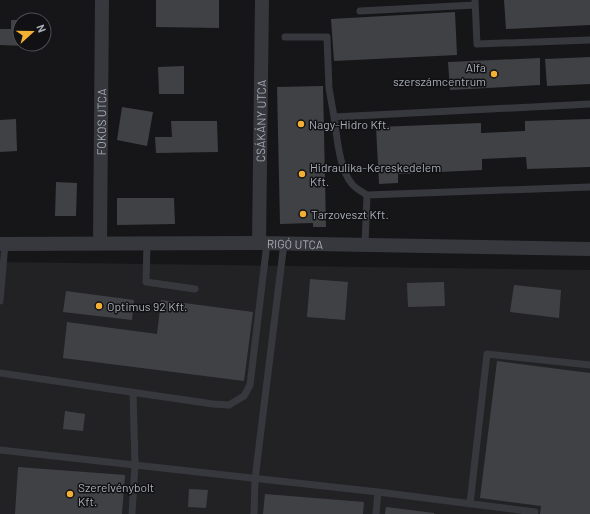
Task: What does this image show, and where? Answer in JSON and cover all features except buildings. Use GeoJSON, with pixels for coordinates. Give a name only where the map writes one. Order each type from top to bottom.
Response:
{"type":"FeatureCollection","features":[{"type":"Feature","properties":{"kind":"street","name":"FOKOS UTCA"},"geometry":{"type":"LineString","coordinates":[[100,243],[102,0]]}},
{"type":"Feature","properties":{"kind":"street","name":"CSÁKÁNY UTCA"},"geometry":{"type":"LineString","coordinates":[[262,0],[263,243]]}},
{"type":"Feature","properties":{"kind":"street","name":"RIGÓ UTCA"},"geometry":{"type":"LineString","coordinates":[[3,244],[284,243],[590,249]]}},
{"type":"Feature","properties":{"kind":"lane"},"geometry":{"type":"LineString","coordinates":[[360,11],[475,2],[477,44],[590,40]]}},
{"type":"Feature","properties":{"kind":"lane"},"geometry":{"type":"LineString","coordinates":[[285,37],[327,38],[329,88],[337,140],[345,173],[352,184],[367,195],[590,187]]}},
{"type":"Feature","properties":{"kind":"lane"},"geometry":{"type":"LineString","coordinates":[[334,117],[590,104]]}},
{"type":"Feature","properties":{"kind":"lane"},"geometry":{"type":"LineString","coordinates":[[365,245],[367,195]]}},
{"type":"Feature","properties":{"kind":"lane"},"geometry":{"type":"LineString","coordinates":[[147,243],[146,282],[196,290]]}},
{"type":"Feature","properties":{"kind":"lane"},"geometry":{"type":"LineString","coordinates":[[0,372],[229,405],[244,396],[250,385],[263,243]]}},
{"type":"Feature","properties":{"kind":"lane"},"geometry":{"type":"LineString","coordinates":[[254,514],[256,479],[284,243]]}},
{"type":"Feature","properties":{"kind":"lane"},"geometry":{"type":"LineString","coordinates":[[0,301],[3,244]]}},
{"type":"Feature","properties":{"kind":"lane"},"geometry":{"type":"LineString","coordinates":[[470,504],[487,354],[590,366]]}},
{"type":"Feature","properties":{"kind":"lane"},"geometry":{"type":"LineString","coordinates":[[132,514],[135,465],[133,392]]}},
{"type":"Feature","properties":{"kind":"lane"},"geometry":{"type":"LineString","coordinates":[[0,450],[378,492],[535,512]]}},
{"type":"Feature","properties":{"kind":"lane"},"geometry":{"type":"LineString","coordinates":[[376,514],[378,492]]}},
{"type":"Feature","properties":{"kind":"shaded area"},"geometry":{"type":"Polygon","coordinates":[[[0,262],[590,270],[590,514],[0,514],[0,262]]]}},
{"type":"Feature","properties":{"kind":"place","name":"Alfa szerszámcentrum"},"geometry":{"type":"Point","coordinates":[494,74]}},
{"type":"Feature","properties":{"kind":"place","name":"Nagy-Hidro Kft."},"geometry":{"type":"Point","coordinates":[301,124]}},
{"type":"Feature","properties":{"kind":"place","name":"Hidraulika-Kereskedelem Kft."},"geometry":{"type":"Point","coordinates":[302,174]}},
{"type":"Feature","properties":{"kind":"place","name":"Tarzoveszt Kft."},"geometry":{"type":"Point","coordinates":[303,214]}},
{"type":"Feature","properties":{"kind":"place","name":"Optimus 92 Kft."},"geometry":{"type":"Point","coordinates":[99,306]}},
{"type":"Feature","properties":{"kind":"place","name":"Szerelvénybolt Kft."},"geometry":{"type":"Point","coordinates":[70,494]}}]}
